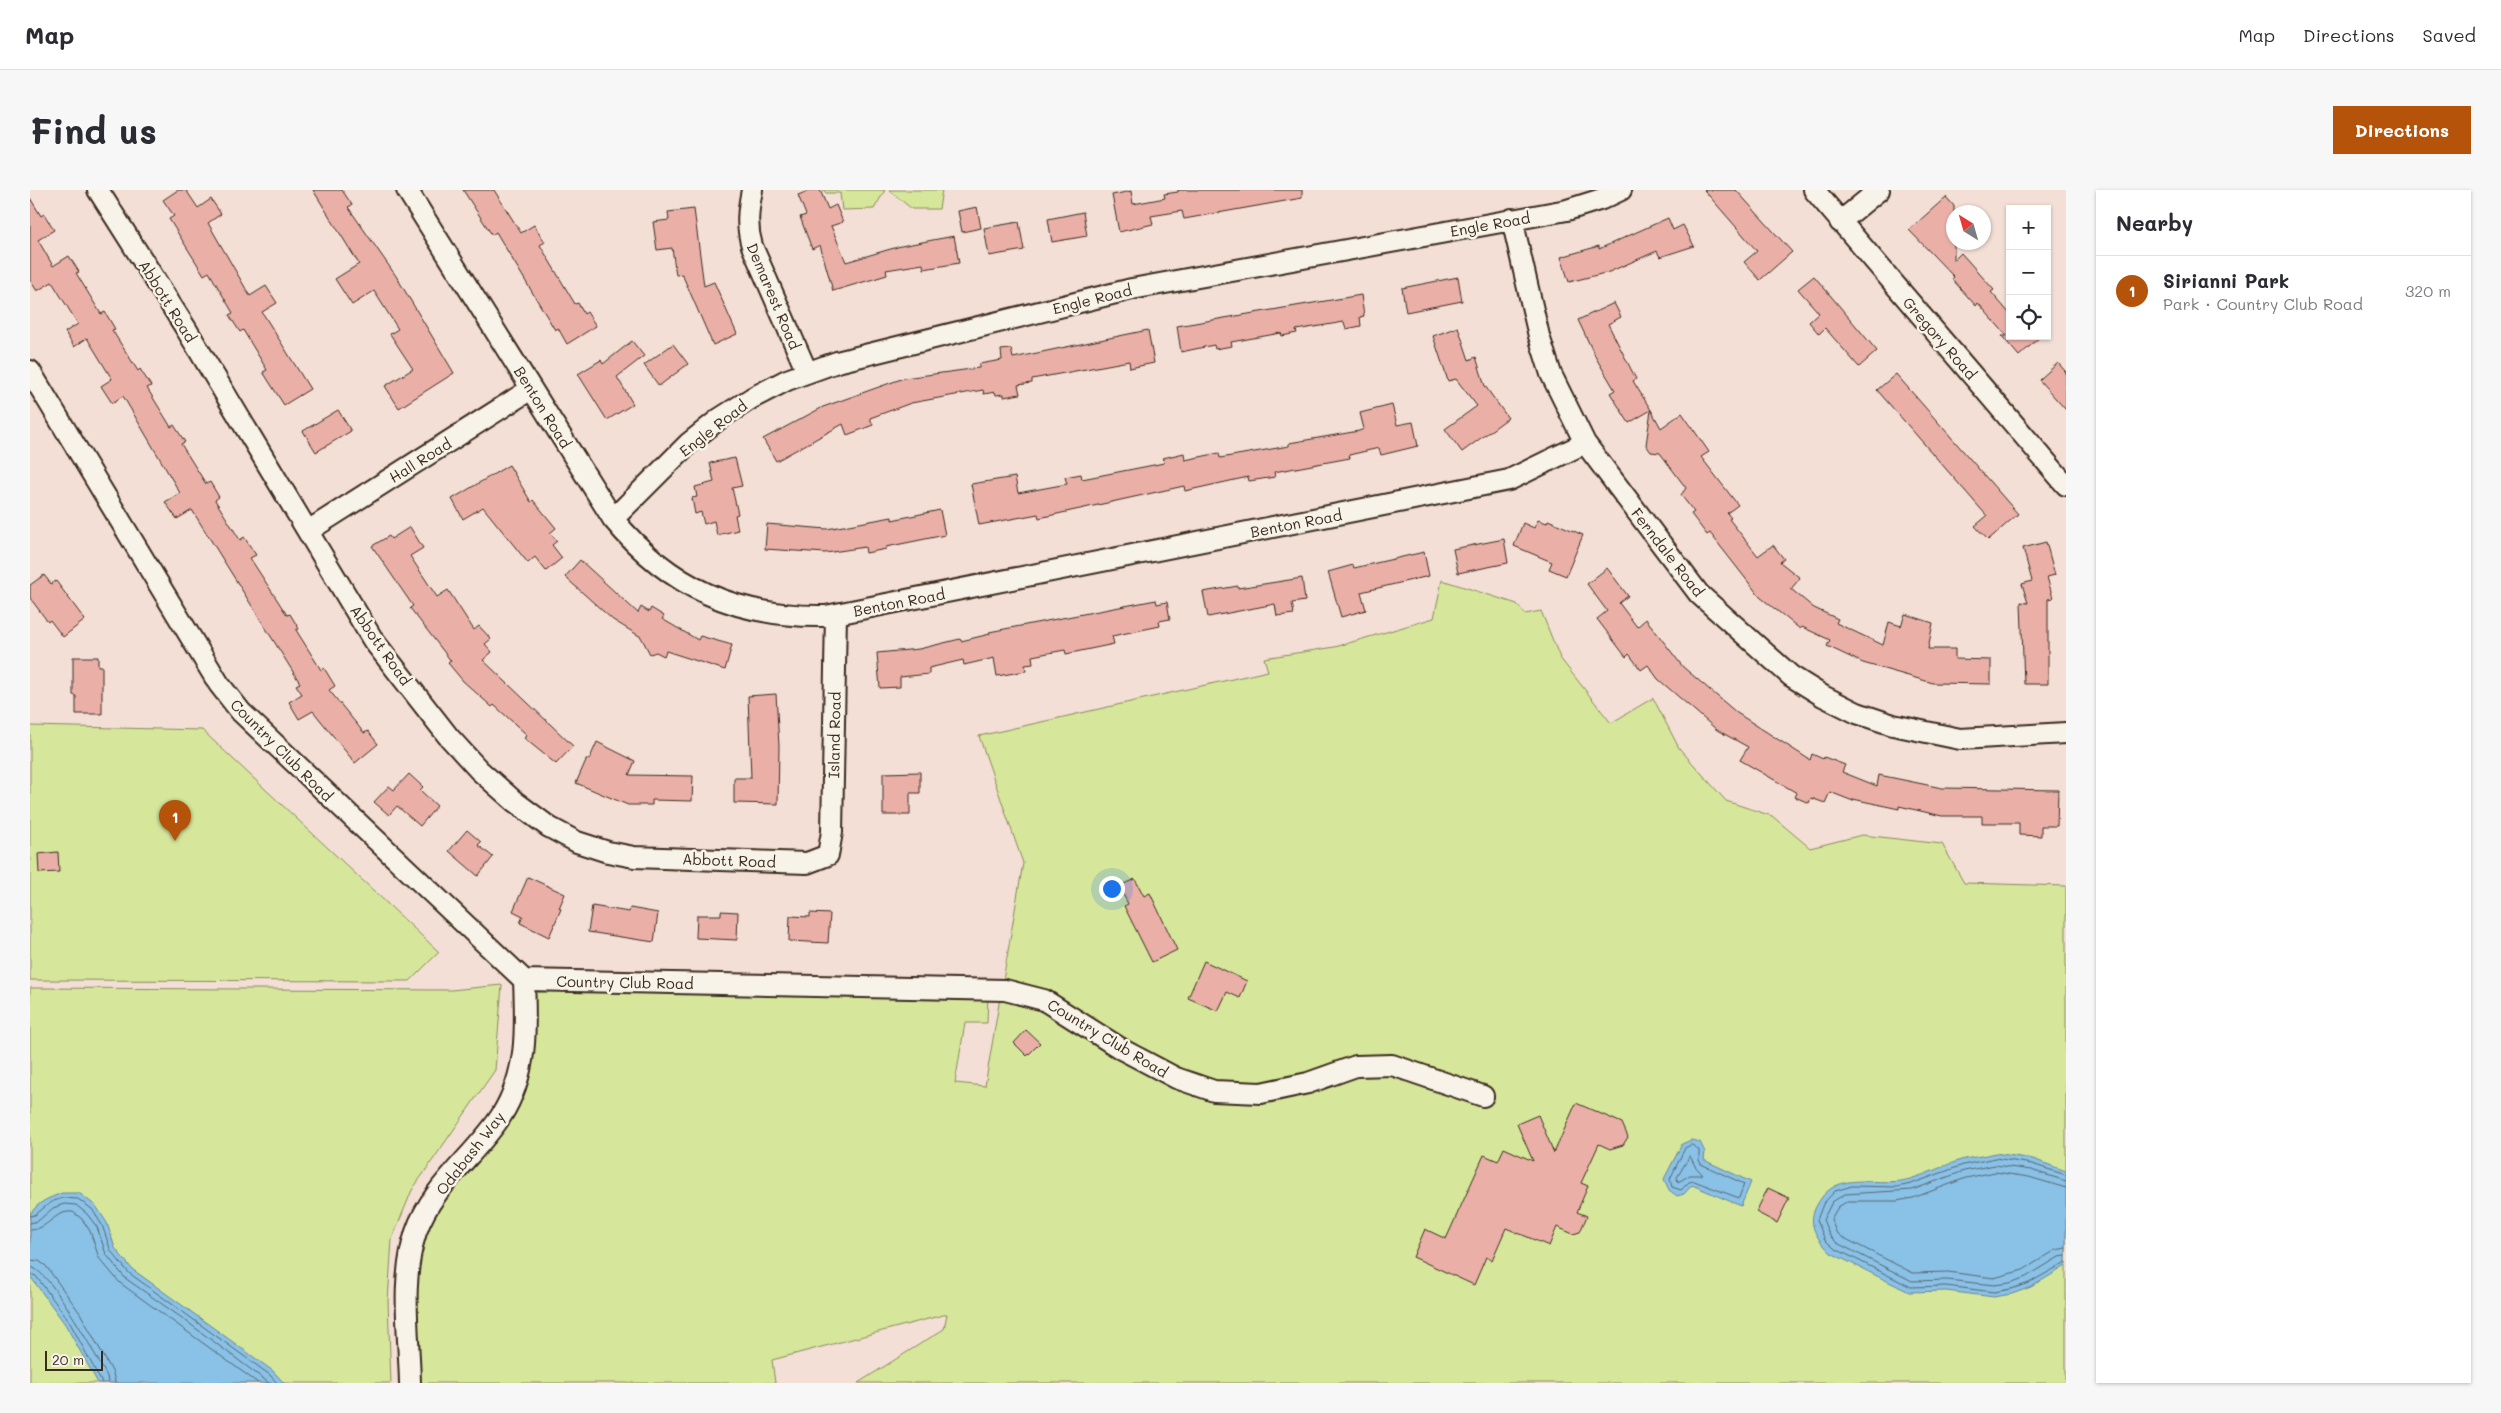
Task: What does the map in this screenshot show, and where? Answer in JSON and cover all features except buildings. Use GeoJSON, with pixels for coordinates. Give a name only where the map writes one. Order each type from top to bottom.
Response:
{"type":"FeatureCollection","features":[{"type":"Feature","properties":{"kind":"street","name":"Abbott Road"},"geometry":{"type":"LineString","coordinates":[[98,190],[185,326],[374,640],[448,736],[486,776],[514,801],[549,827],[577,842],[608,852],[634,857],[807,863],[828,855]]}},
{"type":"Feature","properties":{"kind":"street","name":"Benton Road"},"geometry":{"type":"LineString","coordinates":[[407,190],[613,519],[634,544],[659,567],[688,586],[720,600],[759,610],[804,616],[836,614],[1509,480],[1585,443]]}},
{"type":"Feature","properties":{"kind":"street","name":"Demarest Road"},"geometry":{"type":"LineString","coordinates":[[752,190],[747,212],[747,231],[807,372]]}},
{"type":"Feature","properties":{"kind":"street","name":"Engle Road"},"geometry":{"type":"LineString","coordinates":[[613,519],[689,443],[719,419],[752,398],[807,372],[837,362],[1132,289],[1567,210],[1602,199],[1621,190]]}},
{"type":"Feature","properties":{"kind":"street","name":"Gregory Road"},"geometry":{"type":"LineString","coordinates":[[1814,190],[2066,485]]}},
{"type":"Feature","properties":{"kind":"street"},"geometry":{"type":"LineString","coordinates":[[1840,222],[1878,190]]}},
{"type":"Feature","properties":{"kind":"street","name":"Ferndale Road"},"geometry":{"type":"LineString","coordinates":[[1512,219],[1545,355],[1585,443],[1699,594],[1791,676],[1823,696],[1857,713],[1893,725],[1960,740],[2066,733]]}},
{"type":"Feature","properties":{"kind":"street","name":"Country Club Road"},"geometry":{"type":"LineString","coordinates":[[30,371],[220,684],[241,712],[524,980],[1005,990],[1044,1000],[1123,1050],[1176,1078],[1214,1091],[1261,1093],[1308,1083],[1356,1066],[1392,1065],[1483,1096]]}},
{"type":"Feature","properties":{"kind":"street","name":"Hall Road"},"geometry":{"type":"LineString","coordinates":[[308,531],[531,389]]}},
{"type":"Feature","properties":{"kind":"street","name":"Island Road"},"geometry":{"type":"LineString","coordinates":[[828,855],[832,832],[836,614]]}},
{"type":"Feature","properties":{"kind":"street","name":"Odabash Way"},"geometry":{"type":"LineString","coordinates":[[410,1383],[406,1279],[416,1232],[437,1193],[500,1116],[517,1083],[526,1042],[524,980]]}},
{"type":"Feature","properties":{"kind":"green space"},"geometry":{"type":"Polygon","coordinates":[[[823,190],[885,190],[874,209],[842,210],[840,193],[826,193],[823,190]]]}},
{"type":"Feature","properties":{"kind":"green space"},"geometry":{"type":"Polygon","coordinates":[[[889,190],[942,190],[939,209],[912,209],[889,190]]]}},
{"type":"Feature","properties":{"kind":"green space"},"geometry":{"type":"Polygon","coordinates":[[[1442,580],[1517,604],[1525,614],[1541,611],[1560,658],[1611,723],[1653,698],[1679,748],[1726,801],[1772,816],[1810,848],[1862,835],[1942,844],[1964,883],[2066,886],[2066,1383],[858,1383],[944,1329],[947,1314],[772,1360],[775,1383],[410,1383],[417,1232],[517,1083],[524,980],[988,994],[987,1023],[965,1023],[955,1083],[985,1086],[1023,863],[979,736],[1268,671],[1264,658],[1335,647],[1434,618],[1442,580]]]}},
{"type":"Feature","properties":{"kind":"green space"},"geometry":{"type":"Polygon","coordinates":[[[30,726],[202,730],[439,952],[410,981],[30,980],[30,726]]]}},
{"type":"Feature","properties":{"kind":"green space"},"geometry":{"type":"Polygon","coordinates":[[[502,985],[495,1070],[412,1190],[392,1239],[388,1301],[391,1383],[30,1383],[30,988],[451,990],[502,985]]]}},
{"type":"Feature","properties":{"kind":"water"},"geometry":{"type":"Polygon","coordinates":[[[1691,1140],[1700,1142],[1705,1152],[1704,1160],[1751,1182],[1741,1206],[1692,1185],[1684,1194],[1677,1196],[1669,1190],[1664,1179],[1682,1144],[1691,1140]]]}},
{"type":"Feature","properties":{"kind":"water"},"geometry":{"type":"Polygon","coordinates":[[[1995,1153],[2033,1159],[2066,1171],[2066,1266],[2031,1287],[2012,1294],[1994,1297],[1946,1291],[1909,1292],[1831,1253],[1822,1243],[1813,1227],[1812,1221],[1815,1209],[1823,1195],[1833,1187],[1856,1181],[1883,1182],[1910,1179],[1961,1160],[1995,1153]]]}},
{"type":"Feature","properties":{"kind":"water"},"geometry":{"type":"Polygon","coordinates":[[[62,1193],[79,1193],[96,1206],[107,1223],[115,1248],[132,1269],[273,1371],[284,1383],[98,1383],[65,1324],[30,1276],[30,1215],[40,1204],[62,1193]]]}},
{"type":"Feature","properties":{"kind":"place","name":"Sirianni Park"},"geometry":{"type":"Point","coordinates":[175,841]}}]}
